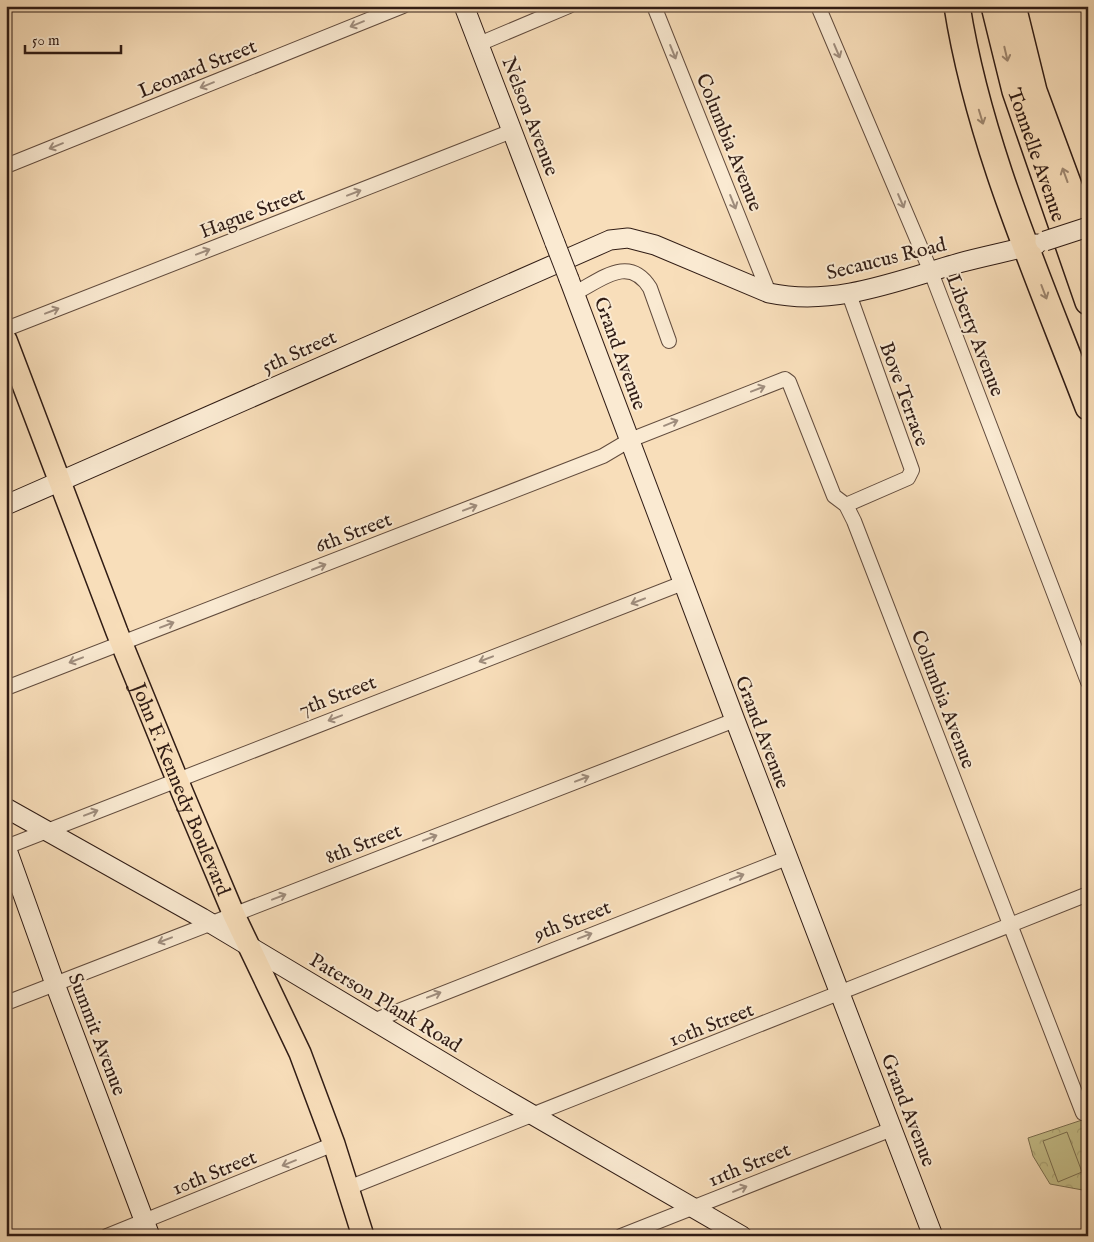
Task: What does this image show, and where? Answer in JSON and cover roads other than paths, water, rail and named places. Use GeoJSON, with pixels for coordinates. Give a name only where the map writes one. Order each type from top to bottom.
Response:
{"type":"FeatureCollection","features":[{"type":"Feature","properties":{"kind":"highway","name":"Tonnelle Avenue"},"geometry":{"type":"LineString","coordinates":[[994,6],[1015,91],[1088,302]]}},
{"type":"Feature","properties":{"kind":"highway","name":"Tonnelle Avenue"},"geometry":{"type":"LineString","coordinates":[[1013,6],[1034,91],[1088,237]]}},
{"type":"Feature","properties":{"kind":"highway"},"geometry":{"type":"LineString","coordinates":[[956,10],[973,89],[986,133],[1036,244],[1088,407]]}},
{"type":"Feature","properties":{"kind":"main road","name":"Nelson Avenue"},"geometry":{"type":"LineString","coordinates":[[464,6],[555,242]]}},
{"type":"Feature","properties":{"kind":"main road","name":"Secaucus Road"},"geometry":{"type":"LineString","coordinates":[[610,240],[628,238],[655,245],[769,293],[788,297],[816,298],[849,294],[1036,244],[1088,227]]}},
{"type":"Feature","properties":{"kind":"main road","name":"5th Street"},"geometry":{"type":"LineString","coordinates":[[6,505],[610,240]]}},
{"type":"Feature","properties":{"kind":"main road","name":"Grand Avenue"},"geometry":{"type":"LineString","coordinates":[[555,242],[787,858],[933,1236]]}},
{"type":"Feature","properties":{"kind":"main road","name":"John F. Kennedy Boulevard"},"geometry":{"type":"LineString","coordinates":[[6,340],[122,642],[177,779],[248,947],[300,1052],[334,1144],[363,1236]]}},
{"type":"Feature","properties":{"kind":"main road","name":"Paterson Plank Road"},"geometry":{"type":"LineString","coordinates":[[6,808],[211,924],[373,1021],[742,1236]]}},
{"type":"Feature","properties":{"kind":"main road","name":"Summit Avenue"},"geometry":{"type":"LineString","coordinates":[[6,847],[55,984],[147,1228]]}},
{"type":"Feature","properties":{"kind":"street","name":"Leonard Street"},"geometry":{"type":"LineString","coordinates":[[6,166],[403,6]]}},
{"type":"Feature","properties":{"kind":"street"},"geometry":{"type":"LineString","coordinates":[[479,44],[569,6]]}},
{"type":"Feature","properties":{"kind":"street","name":"Columbia Avenue"},"geometry":{"type":"LineString","coordinates":[[654,6],[769,293]]}},
{"type":"Feature","properties":{"kind":"street","name":"Liberty Avenue"},"geometry":{"type":"LineString","coordinates":[[818,6],[931,272],[1088,682]]}},
{"type":"Feature","properties":{"kind":"street","name":"Hague Street"},"geometry":{"type":"LineString","coordinates":[[6,329],[512,131]]}},
{"type":"Feature","properties":{"kind":"street"},"geometry":{"type":"LineString","coordinates":[[572,286],[622,269],[632,271],[646,282],[650,288],[669,342]]}},
{"type":"Feature","properties":{"kind":"street","name":"Bove Terrace"},"geometry":{"type":"LineString","coordinates":[[846,506],[908,478],[912,470],[849,294]]}},
{"type":"Feature","properties":{"kind":"street","name":"Columbia Avenue"},"geometry":{"type":"LineString","coordinates":[[712,406],[785,379],[789,382],[834,496],[846,506],[854,521],[1008,924],[1083,1113]]}},
{"type":"Feature","properties":{"kind":"street","name":"6th Street"},"geometry":{"type":"LineString","coordinates":[[6,688],[603,456],[630,440],[712,406]]}},
{"type":"Feature","properties":{"kind":"street","name":"7th Street"},"geometry":{"type":"LineString","coordinates":[[6,847],[683,583]]}},
{"type":"Feature","properties":{"kind":"street","name":"8th Street"},"geometry":{"type":"LineString","coordinates":[[6,1003],[735,720]]}},
{"type":"Feature","properties":{"kind":"street","name":"9th Street"},"geometry":{"type":"LineString","coordinates":[[373,1021],[787,858]]}},
{"type":"Feature","properties":{"kind":"street","name":"10th Street"},"geometry":{"type":"LineString","coordinates":[[348,1188],[841,994],[1008,924],[1088,894]]}},
{"type":"Feature","properties":{"kind":"street","name":"11th Street"},"geometry":{"type":"LineString","coordinates":[[621,1236],[892,1129]]}},
{"type":"Feature","properties":{"kind":"street","name":"10th Street"},"geometry":{"type":"LineString","coordinates":[[108,1236],[147,1228],[334,1144]]}}]}
